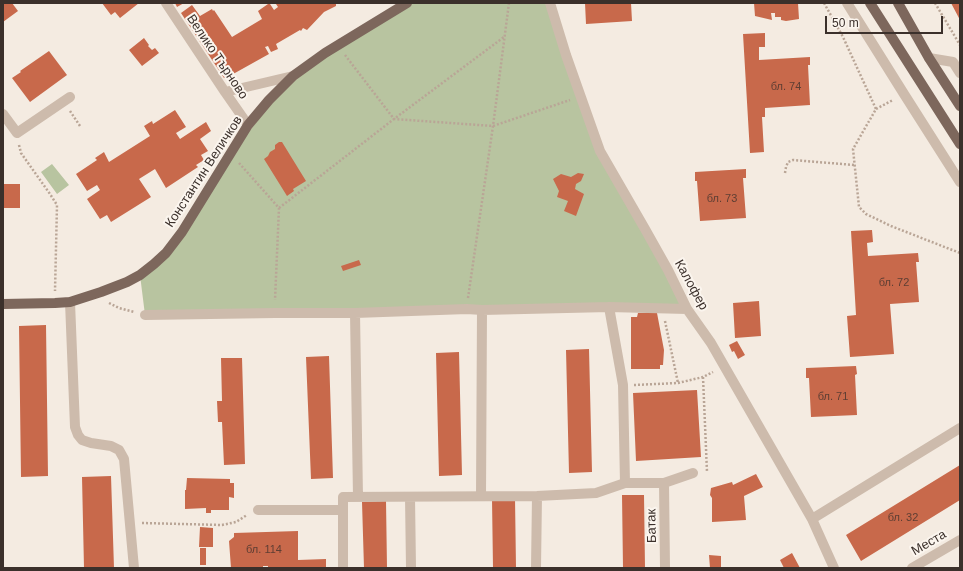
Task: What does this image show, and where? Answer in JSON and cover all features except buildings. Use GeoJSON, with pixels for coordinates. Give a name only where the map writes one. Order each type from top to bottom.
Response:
{"type":"FeatureCollection","features":[{"type":"Feature","properties":{"kind":"main road","name":"Константин Величков"},"geometry":{"type":"LineString","coordinates":[[3,304],[70,302],[127,282],[154,264],[166,253],[182,232],[248,125],[268,100],[293,76],[325,53],[407,3]]}},
{"type":"Feature","properties":{"kind":"main road"},"geometry":{"type":"LineString","coordinates":[[870,3],[960,144]]}},
{"type":"Feature","properties":{"kind":"main road"},"geometry":{"type":"LineString","coordinates":[[898,3],[929,58],[960,106]]}},
{"type":"Feature","properties":{"kind":"street","name":"Велико Търново"},"geometry":{"type":"LineString","coordinates":[[166,3],[248,125]]}},
{"type":"Feature","properties":{"kind":"street","name":"Калофер"},"geometry":{"type":"LineString","coordinates":[[550,3],[566,55],[600,151],[668,270],[687,309],[711,343],[812,519],[834,568]]}},
{"type":"Feature","properties":{"kind":"street"},"geometry":{"type":"LineString","coordinates":[[847,3],[960,182]]}},
{"type":"Feature","properties":{"kind":"street"},"geometry":{"type":"LineString","coordinates":[[929,58],[953,62],[960,73]]}},
{"type":"Feature","properties":{"kind":"street"},"geometry":{"type":"LineString","coordinates":[[225,92],[293,76]]}},
{"type":"Feature","properties":{"kind":"street"},"geometry":{"type":"LineString","coordinates":[[3,114],[18,133],[67,99]]}},
{"type":"Feature","properties":{"kind":"street"},"geometry":{"type":"LineString","coordinates":[[70,302],[74,427],[82,440],[91,444],[111,446],[119,450],[124,459],[134,568]]}},
{"type":"Feature","properties":{"kind":"street"},"geometry":{"type":"LineString","coordinates":[[145,316],[609,307],[687,309]]}},
{"type":"Feature","properties":{"kind":"street"},"geometry":{"type":"LineString","coordinates":[[609,307],[623,385],[625,483]]}},
{"type":"Feature","properties":{"kind":"street"},"geometry":{"type":"LineString","coordinates":[[481,496],[482,310]]}},
{"type":"Feature","properties":{"kind":"street"},"geometry":{"type":"LineString","coordinates":[[355,312],[358,497]]}},
{"type":"Feature","properties":{"kind":"street"},"geometry":{"type":"LineString","coordinates":[[812,519],[960,428]]}},
{"type":"Feature","properties":{"kind":"street"},"geometry":{"type":"LineString","coordinates":[[342,568],[343,497],[537,496],[596,493],[625,483],[664,483],[694,473]]}},
{"type":"Feature","properties":{"kind":"street","name":"Батак"},"geometry":{"type":"LineString","coordinates":[[664,483],[666,568]]}},
{"type":"Feature","properties":{"kind":"street"},"geometry":{"type":"LineString","coordinates":[[536,568],[537,496]]}},
{"type":"Feature","properties":{"kind":"street"},"geometry":{"type":"LineString","coordinates":[[410,497],[411,568]]}},
{"type":"Feature","properties":{"kind":"street"},"geometry":{"type":"LineString","coordinates":[[258,510],[343,510]]}},
{"type":"Feature","properties":{"kind":"street","name":"Места"},"geometry":{"type":"LineString","coordinates":[[912,568],[960,540]]}},
{"type":"Feature","properties":{"kind":"path"},"geometry":{"type":"LineString","coordinates":[[467,309],[509,3]]}},
{"type":"Feature","properties":{"kind":"path"},"geometry":{"type":"LineString","coordinates":[[824,3],[843,37],[876,109],[853,149],[859,207],[866,214],[918,237],[960,252]]}},
{"type":"Feature","properties":{"kind":"path"},"geometry":{"type":"LineString","coordinates":[[934,3],[960,45]]}},
{"type":"Feature","properties":{"kind":"path"},"geometry":{"type":"LineString","coordinates":[[279,208],[394,119],[504,37]]}},
{"type":"Feature","properties":{"kind":"path"},"geometry":{"type":"LineString","coordinates":[[337,45],[394,119],[493,126],[580,96]]}},
{"type":"Feature","properties":{"kind":"path"},"geometry":{"type":"LineString","coordinates":[[67,99],[80,126]]}},
{"type":"Feature","properties":{"kind":"path"},"geometry":{"type":"LineString","coordinates":[[18,133],[21,153],[57,205],[55,303]]}},
{"type":"Feature","properties":{"kind":"path"},"geometry":{"type":"LineString","coordinates":[[231,154],[279,208],[275,313]]}},
{"type":"Feature","properties":{"kind":"path"},"geometry":{"type":"LineString","coordinates":[[785,173],[788,162],[793,160],[854,164]]}},
{"type":"Feature","properties":{"kind":"path"},"geometry":{"type":"LineString","coordinates":[[101,292],[109,303],[119,308],[145,316]]}},
{"type":"Feature","properties":{"kind":"path"},"geometry":{"type":"LineString","coordinates":[[662,308],[678,383]]}},
{"type":"Feature","properties":{"kind":"path"},"geometry":{"type":"LineString","coordinates":[[623,385],[678,383],[703,377],[724,365]]}},
{"type":"Feature","properties":{"kind":"path"},"geometry":{"type":"LineString","coordinates":[[694,473],[707,473],[703,377]]}},
{"type":"Feature","properties":{"kind":"path"},"geometry":{"type":"LineString","coordinates":[[130,523],[222,525],[236,522],[250,512],[258,510]]}},
{"type":"Feature","properties":{"kind":"green space"},"geometry":{"type":"Polygon","coordinates":[[[407,3],[550,3],[600,151],[687,309],[145,315],[140,275],[154,264],[231,154],[293,76],[407,3]]]}},
{"type":"Feature","properties":{"kind":"green space"},"geometry":{"type":"Polygon","coordinates":[[[52,164],[69,185],[57,194],[41,172],[52,164]]]}}]}
